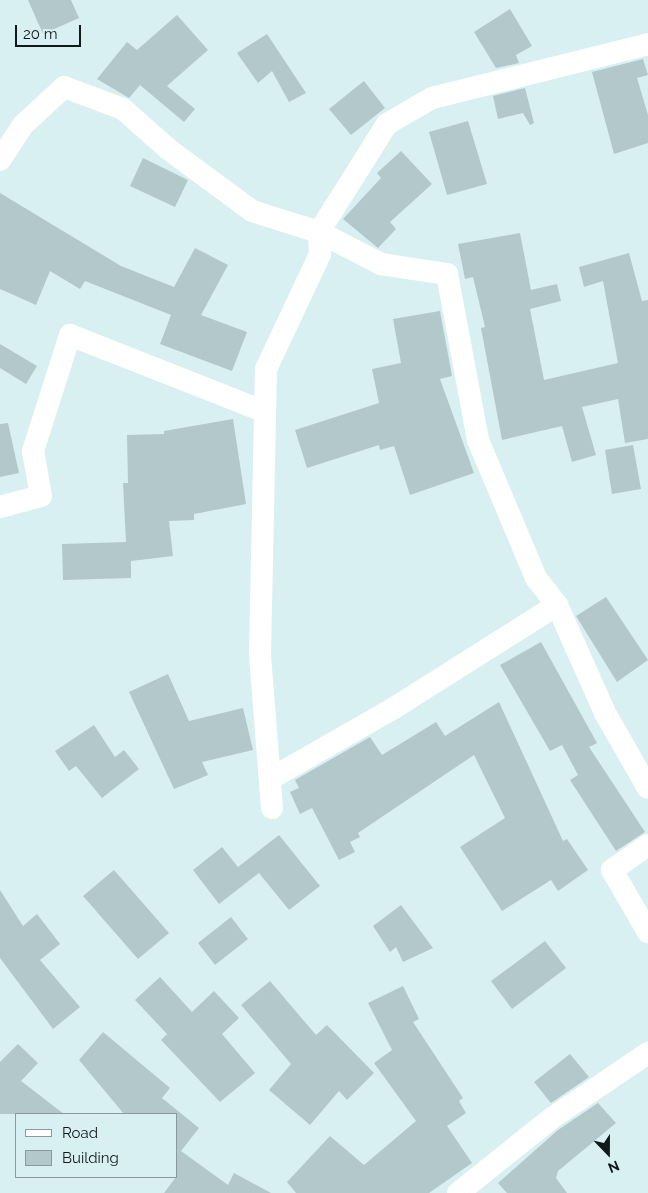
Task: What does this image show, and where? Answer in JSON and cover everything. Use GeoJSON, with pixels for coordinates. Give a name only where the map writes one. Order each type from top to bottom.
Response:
{"type":"FeatureCollection","features":[{"type":"Feature","properties":{"kind":"street"},"geometry":{"type":"LineString","coordinates":[[272,808],[260,655],[266,500],[263,411],[266,369],[320,254],[320,232],[387,124],[432,98],[648,44]]}},
{"type":"Feature","properties":{"kind":"street"},"geometry":{"type":"LineString","coordinates":[[0,160],[22,125],[64,87],[123,109],[168,149],[252,211],[320,232],[381,264],[447,274],[478,440],[536,578],[557,605],[605,713],[648,788]]}},
{"type":"Feature","properties":{"kind":"street"},"geometry":{"type":"LineString","coordinates":[[0,507],[41,496],[33,451],[70,335],[263,411]]}},
{"type":"Feature","properties":{"kind":"street"},"geometry":{"type":"LineString","coordinates":[[270,779],[394,708],[557,605]]}},
{"type":"Feature","properties":{"kind":"street"},"geometry":{"type":"LineString","coordinates":[[648,845],[612,870],[648,932]]}},
{"type":"Feature","properties":{"kind":"street"},"geometry":{"type":"LineString","coordinates":[[458,1193],[552,1118],[648,1052]]}},
{"type":"Feature","properties":{"kind":"building"},"geometry":{"type":"Polygon","coordinates":[[[28,0],[71,0],[79,18],[43,34],[28,0]]]}},
{"type":"Feature","properties":{"kind":"building"},"geometry":{"type":"Polygon","coordinates":[[[510,9],[532,46],[516,55],[519,63],[496,68],[474,32],[510,9]]]}},
{"type":"Feature","properties":{"kind":"building"},"geometry":{"type":"Polygon","coordinates":[[[177,15],[208,50],[167,86],[195,109],[184,122],[140,85],[129,98],[97,79],[127,42],[137,50],[177,15]]]}},
{"type":"Feature","properties":{"kind":"building"},"geometry":{"type":"Polygon","coordinates":[[[267,34],[306,93],[289,102],[272,71],[258,83],[237,53],[267,34]]]}},
{"type":"Feature","properties":{"kind":"building"},"geometry":{"type":"Polygon","coordinates":[[[643,59],[648,75],[637,78],[648,115],[648,143],[614,154],[592,72],[643,59]]]}},
{"type":"Feature","properties":{"kind":"building"},"geometry":{"type":"Polygon","coordinates":[[[364,81],[385,108],[351,135],[329,109],[364,81]]]}},
{"type":"Feature","properties":{"kind":"building"},"geometry":{"type":"Polygon","coordinates":[[[525,88],[534,123],[530,125],[523,113],[498,119],[493,96],[525,88]]]}},
{"type":"Feature","properties":{"kind":"building"},"geometry":{"type":"Polygon","coordinates":[[[468,121],[487,184],[447,195],[429,132],[468,121]]]}},
{"type":"Feature","properties":{"kind":"building"},"geometry":{"type":"Polygon","coordinates":[[[401,151],[432,184],[390,222],[396,229],[378,248],[343,219],[381,178],[377,173],[401,151]]]}},
{"type":"Feature","properties":{"kind":"building"},"geometry":{"type":"Polygon","coordinates":[[[143,158],[188,180],[175,207],[130,186],[143,158]]]}},
{"type":"Feature","properties":{"kind":"building"},"geometry":{"type":"Polygon","coordinates":[[[0,193],[121,266],[174,287],[195,248],[228,265],[201,315],[247,332],[232,371],[160,344],[171,315],[85,281],[80,289],[50,271],[36,305],[0,289],[0,193]]]}},
{"type":"Feature","properties":{"kind":"building"},"geometry":{"type":"Polygon","coordinates":[[[520,233],[531,290],[557,284],[561,301],[530,309],[544,380],[618,363],[603,281],[584,287],[579,267],[629,253],[642,301],[648,300],[648,439],[625,443],[618,399],[582,407],[596,455],[572,462],[562,426],[502,440],[481,328],[485,327],[473,277],[465,279],[458,244],[520,233]]]}},
{"type":"Feature","properties":{"kind":"building"},"geometry":{"type":"Polygon","coordinates":[[[440,311],[452,376],[440,379],[474,473],[410,495],[394,446],[380,450],[379,445],[307,468],[295,430],[379,403],[372,369],[401,363],[393,319],[440,311]]]}},
{"type":"Feature","properties":{"kind":"building"},"geometry":{"type":"Polygon","coordinates":[[[0,344],[37,366],[26,384],[0,368],[0,344]]]}},
{"type":"Feature","properties":{"kind":"building"},"geometry":{"type":"Polygon","coordinates":[[[233,419],[246,504],[194,514],[194,520],[169,521],[173,556],[131,561],[131,578],[63,580],[62,544],[126,542],[123,483],[128,483],[127,435],[164,434],[164,431],[233,419]]]}},
{"type":"Feature","properties":{"kind":"building"},"geometry":{"type":"Polygon","coordinates":[[[8,423],[19,473],[0,477],[0,424],[8,423]]]}},
{"type":"Feature","properties":{"kind":"building"},"geometry":{"type":"Polygon","coordinates":[[[633,445],[641,489],[612,494],[605,450],[633,445]]]}},
{"type":"Feature","properties":{"kind":"building"},"geometry":{"type":"Polygon","coordinates":[[[606,597],[648,660],[617,682],[576,616],[606,597]]]}},
{"type":"Feature","properties":{"kind":"building"},"geometry":{"type":"Polygon","coordinates":[[[541,642],[597,743],[589,747],[645,832],[616,851],[570,780],[578,775],[562,745],[550,751],[500,665],[541,642]]]}},
{"type":"Feature","properties":{"kind":"building"},"geometry":{"type":"Polygon","coordinates":[[[168,674],[189,721],[243,708],[253,750],[202,762],[208,775],[174,789],[129,692],[168,674]]]}},
{"type":"Feature","properties":{"kind":"building"},"geometry":{"type":"Polygon","coordinates":[[[499,702],[563,841],[567,839],[588,870],[558,891],[551,880],[502,911],[460,847],[505,818],[474,755],[358,833],[360,837],[350,842],[355,852],[339,860],[312,808],[300,814],[290,792],[299,788],[295,780],[370,737],[382,755],[436,722],[445,736],[499,702]]]}},
{"type":"Feature","properties":{"kind":"building"},"geometry":{"type":"Polygon","coordinates":[[[94,725],[115,757],[124,750],[139,769],[102,798],[76,766],[69,771],[55,751],[94,725]]]}},
{"type":"Feature","properties":{"kind":"building"},"geometry":{"type":"Polygon","coordinates":[[[279,835],[320,886],[289,910],[259,873],[219,904],[193,870],[222,847],[238,867],[279,835]]]}},
{"type":"Feature","properties":{"kind":"building"},"geometry":{"type":"Polygon","coordinates":[[[114,870],[169,933],[138,959],[83,896],[114,870]]]}},
{"type":"Feature","properties":{"kind":"building"},"geometry":{"type":"Polygon","coordinates":[[[0,890],[23,926],[37,914],[60,944],[40,960],[80,1007],[53,1029],[0,958],[0,890]]]}},
{"type":"Feature","properties":{"kind":"building"},"geometry":{"type":"Polygon","coordinates":[[[401,905],[433,948],[403,962],[396,947],[390,952],[373,926],[401,905]]]}},
{"type":"Feature","properties":{"kind":"building"},"geometry":{"type":"Polygon","coordinates":[[[231,917],[248,939],[215,965],[198,943],[231,917]]]}},
{"type":"Feature","properties":{"kind":"building"},"geometry":{"type":"Polygon","coordinates":[[[545,941],[566,968],[512,1009],[491,981],[545,941]]]}},
{"type":"Feature","properties":{"kind":"building"},"geometry":{"type":"Polygon","coordinates":[[[160,977],[192,1012],[214,991],[239,1018],[222,1034],[255,1073],[220,1102],[161,1040],[167,1034],[135,1000],[160,977]]]}},
{"type":"Feature","properties":{"kind":"building"},"geometry":{"type":"Polygon","coordinates":[[[270,981],[316,1035],[327,1025],[374,1073],[347,1100],[339,1091],[310,1125],[269,1090],[291,1064],[241,1005],[270,981]]]}},
{"type":"Feature","properties":{"kind":"building"},"geometry":{"type":"Polygon","coordinates":[[[403,986],[419,1019],[413,1022],[463,1098],[459,1101],[466,1113],[447,1126],[472,1163],[429,1193],[296,1193],[287,1182],[330,1136],[364,1165],[416,1121],[374,1063],[392,1050],[368,1003],[403,986]]]}},
{"type":"Feature","properties":{"kind":"building"},"geometry":{"type":"Polygon","coordinates":[[[103,1032],[170,1088],[162,1098],[199,1128],[181,1151],[228,1185],[234,1173],[271,1193],[164,1193],[175,1178],[178,1178],[178,1113],[123,1113],[79,1060],[103,1032]]]}},
{"type":"Feature","properties":{"kind":"building"},"geometry":{"type":"Polygon","coordinates":[[[18,1044],[38,1063],[21,1081],[63,1113],[0,1114],[0,1062],[18,1044]]]}},
{"type":"Feature","properties":{"kind":"building"},"geometry":{"type":"Polygon","coordinates":[[[570,1054],[589,1077],[551,1103],[534,1082],[570,1054]]]}},
{"type":"Feature","properties":{"kind":"building"},"geometry":{"type":"Polygon","coordinates":[[[598,1103],[616,1123],[558,1171],[556,1178],[567,1193],[507,1193],[498,1183],[558,1130],[598,1103]]]}}]}
